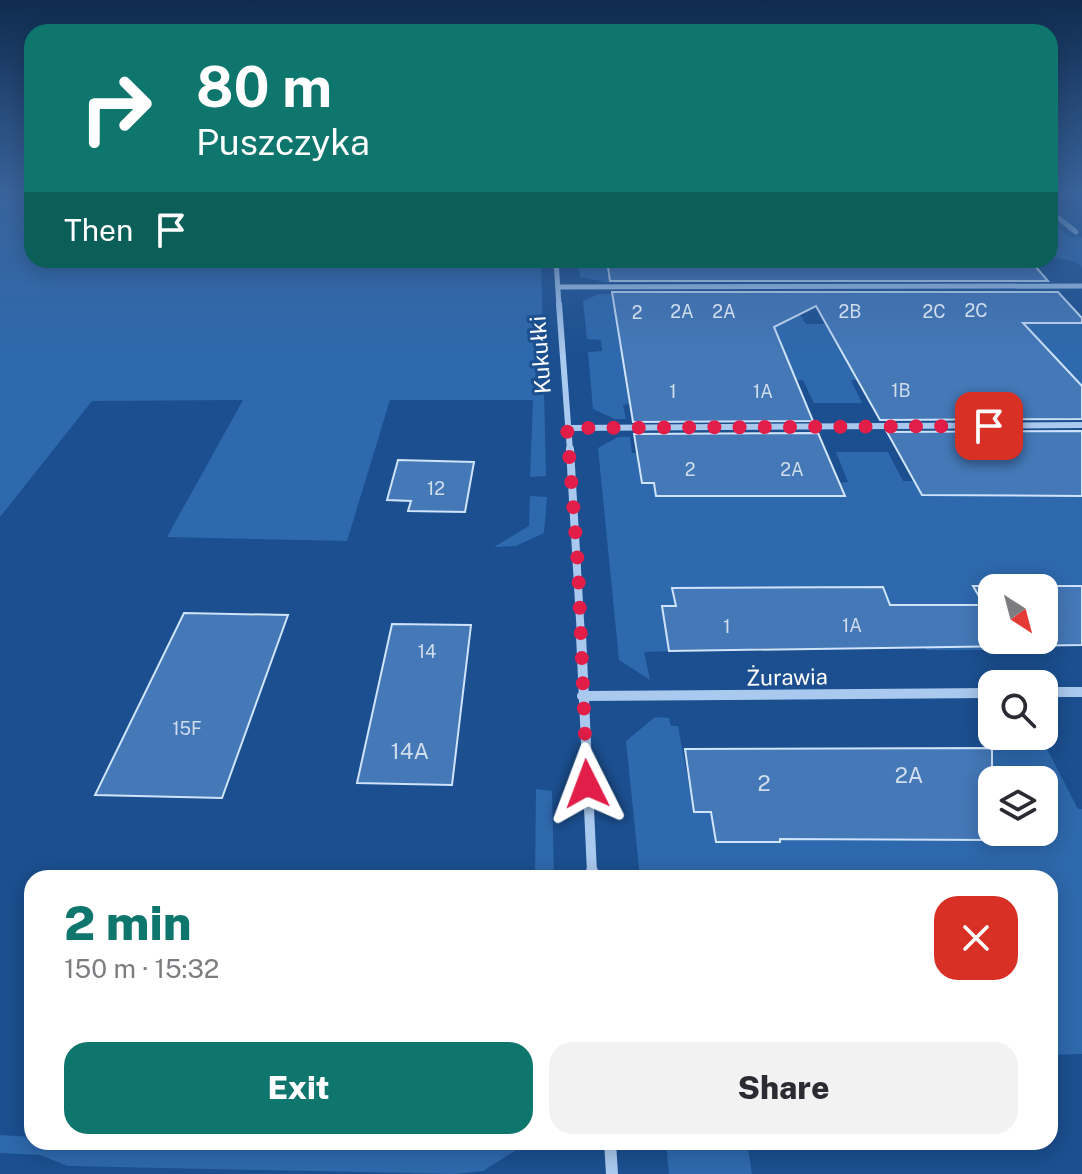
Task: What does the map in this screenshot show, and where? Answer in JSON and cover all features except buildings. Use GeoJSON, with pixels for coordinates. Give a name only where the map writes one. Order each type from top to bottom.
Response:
{"type":"FeatureCollection","features":[{"type":"Feature","properties":{"kind":"street","name":"Kukułki"},"geometry":{"type":"LineString","coordinates":[[557,268],[578,566],[592,870]]}},
{"type":"Feature","properties":{"kind":"street"},"geometry":{"type":"LineString","coordinates":[[558,287],[1082,286]]}},
{"type":"Feature","properties":{"kind":"street"},"geometry":{"type":"LineString","coordinates":[[567,428],[1082,425]]}},
{"type":"Feature","properties":{"kind":"street"},"geometry":{"type":"LineString","coordinates":[[1058,692],[1082,692]]}},
{"type":"Feature","properties":{"kind":"street","name":"Żurawia"},"geometry":{"type":"LineString","coordinates":[[582,696],[978,693]]}},
{"type":"Feature","properties":{"kind":"street"},"geometry":{"type":"LineString","coordinates":[[610,1150],[612,1174]]}},
{"type":"Feature","properties":{"kind":"shaded area"},"geometry":{"type":"Polygon","coordinates":[[[0,246],[24,246],[24,268],[541,268],[546,476],[530,477],[533,400],[390,400],[347,541],[167,537],[243,400],[92,401],[0,517],[0,246]]]}},
{"type":"Feature","properties":{"kind":"shaded area"},"geometry":{"type":"Polygon","coordinates":[[[1058,246],[1082,246],[1082,267],[1076,262],[1058,258],[1058,246]]]}},
{"type":"Feature","properties":{"kind":"shaded area"},"geometry":{"type":"Polygon","coordinates":[[[579,268],[607,268],[610,283],[580,277],[579,268]]]}},
{"type":"Feature","properties":{"kind":"shaded area"},"geometry":{"type":"Polygon","coordinates":[[[599,294],[611,294],[617,324],[789,316],[801,316],[806,324],[1082,323],[1082,386],[851,380],[862,403],[814,403],[803,380],[627,381],[630,404],[623,405],[626,419],[615,419],[593,409],[588,352],[602,351],[601,340],[587,339],[583,301],[599,294]]]}},
{"type":"Feature","properties":{"kind":"shaded area"},"geometry":{"type":"Polygon","coordinates":[[[618,437],[630,437],[632,453],[637,453],[642,482],[654,483],[656,497],[698,497],[848,482],[836,452],[888,452],[903,481],[916,481],[924,495],[1004,495],[1082,490],[1082,604],[1078,604],[1066,586],[1058,586],[1058,574],[978,574],[978,586],[974,586],[978,604],[970,605],[978,621],[978,650],[926,650],[905,605],[890,605],[882,587],[723,593],[721,588],[673,588],[676,606],[662,607],[669,651],[644,652],[650,680],[619,660],[598,448],[618,437]]]}},
{"type":"Feature","properties":{"kind":"shaded area"},"geometry":{"type":"Polygon","coordinates":[[[530,496],[547,497],[544,533],[516,546],[494,547],[529,526],[530,496]]]}},
{"type":"Feature","properties":{"kind":"shaded area"},"geometry":{"type":"Polygon","coordinates":[[[655,717],[669,718],[671,726],[678,726],[694,812],[711,812],[780,842],[779,833],[926,832],[930,840],[978,840],[978,846],[1058,846],[1058,770],[1078,809],[1082,809],[1082,1054],[1058,1055],[1058,870],[639,870],[626,741],[655,717]]]}},
{"type":"Feature","properties":{"kind":"shaded area"},"geometry":{"type":"Polygon","coordinates":[[[970,748],[978,750],[1048,750],[1056,766],[982,766],[970,748]]]}},
{"type":"Feature","properties":{"kind":"shaded area"},"geometry":{"type":"Polygon","coordinates":[[[536,789],[552,791],[554,870],[535,870],[536,789]]]}},
{"type":"Feature","properties":{"kind":"shaded area"},"geometry":{"type":"Polygon","coordinates":[[[0,1135],[24,1136],[24,1150],[516,1150],[483,1171],[455,1174],[68,1166],[40,1155],[0,1153],[0,1135]]]}},
{"type":"Feature","properties":{"kind":"shaded area"},"geometry":{"type":"Polygon","coordinates":[[[667,1150],[748,1150],[752,1174],[669,1174],[667,1150]]]}},
{"type":"Feature","properties":{"kind":"route"},"geometry":{"type":"LineString","coordinates":[[587,784],[578,566],[567,428],[989,426]]}}]}
